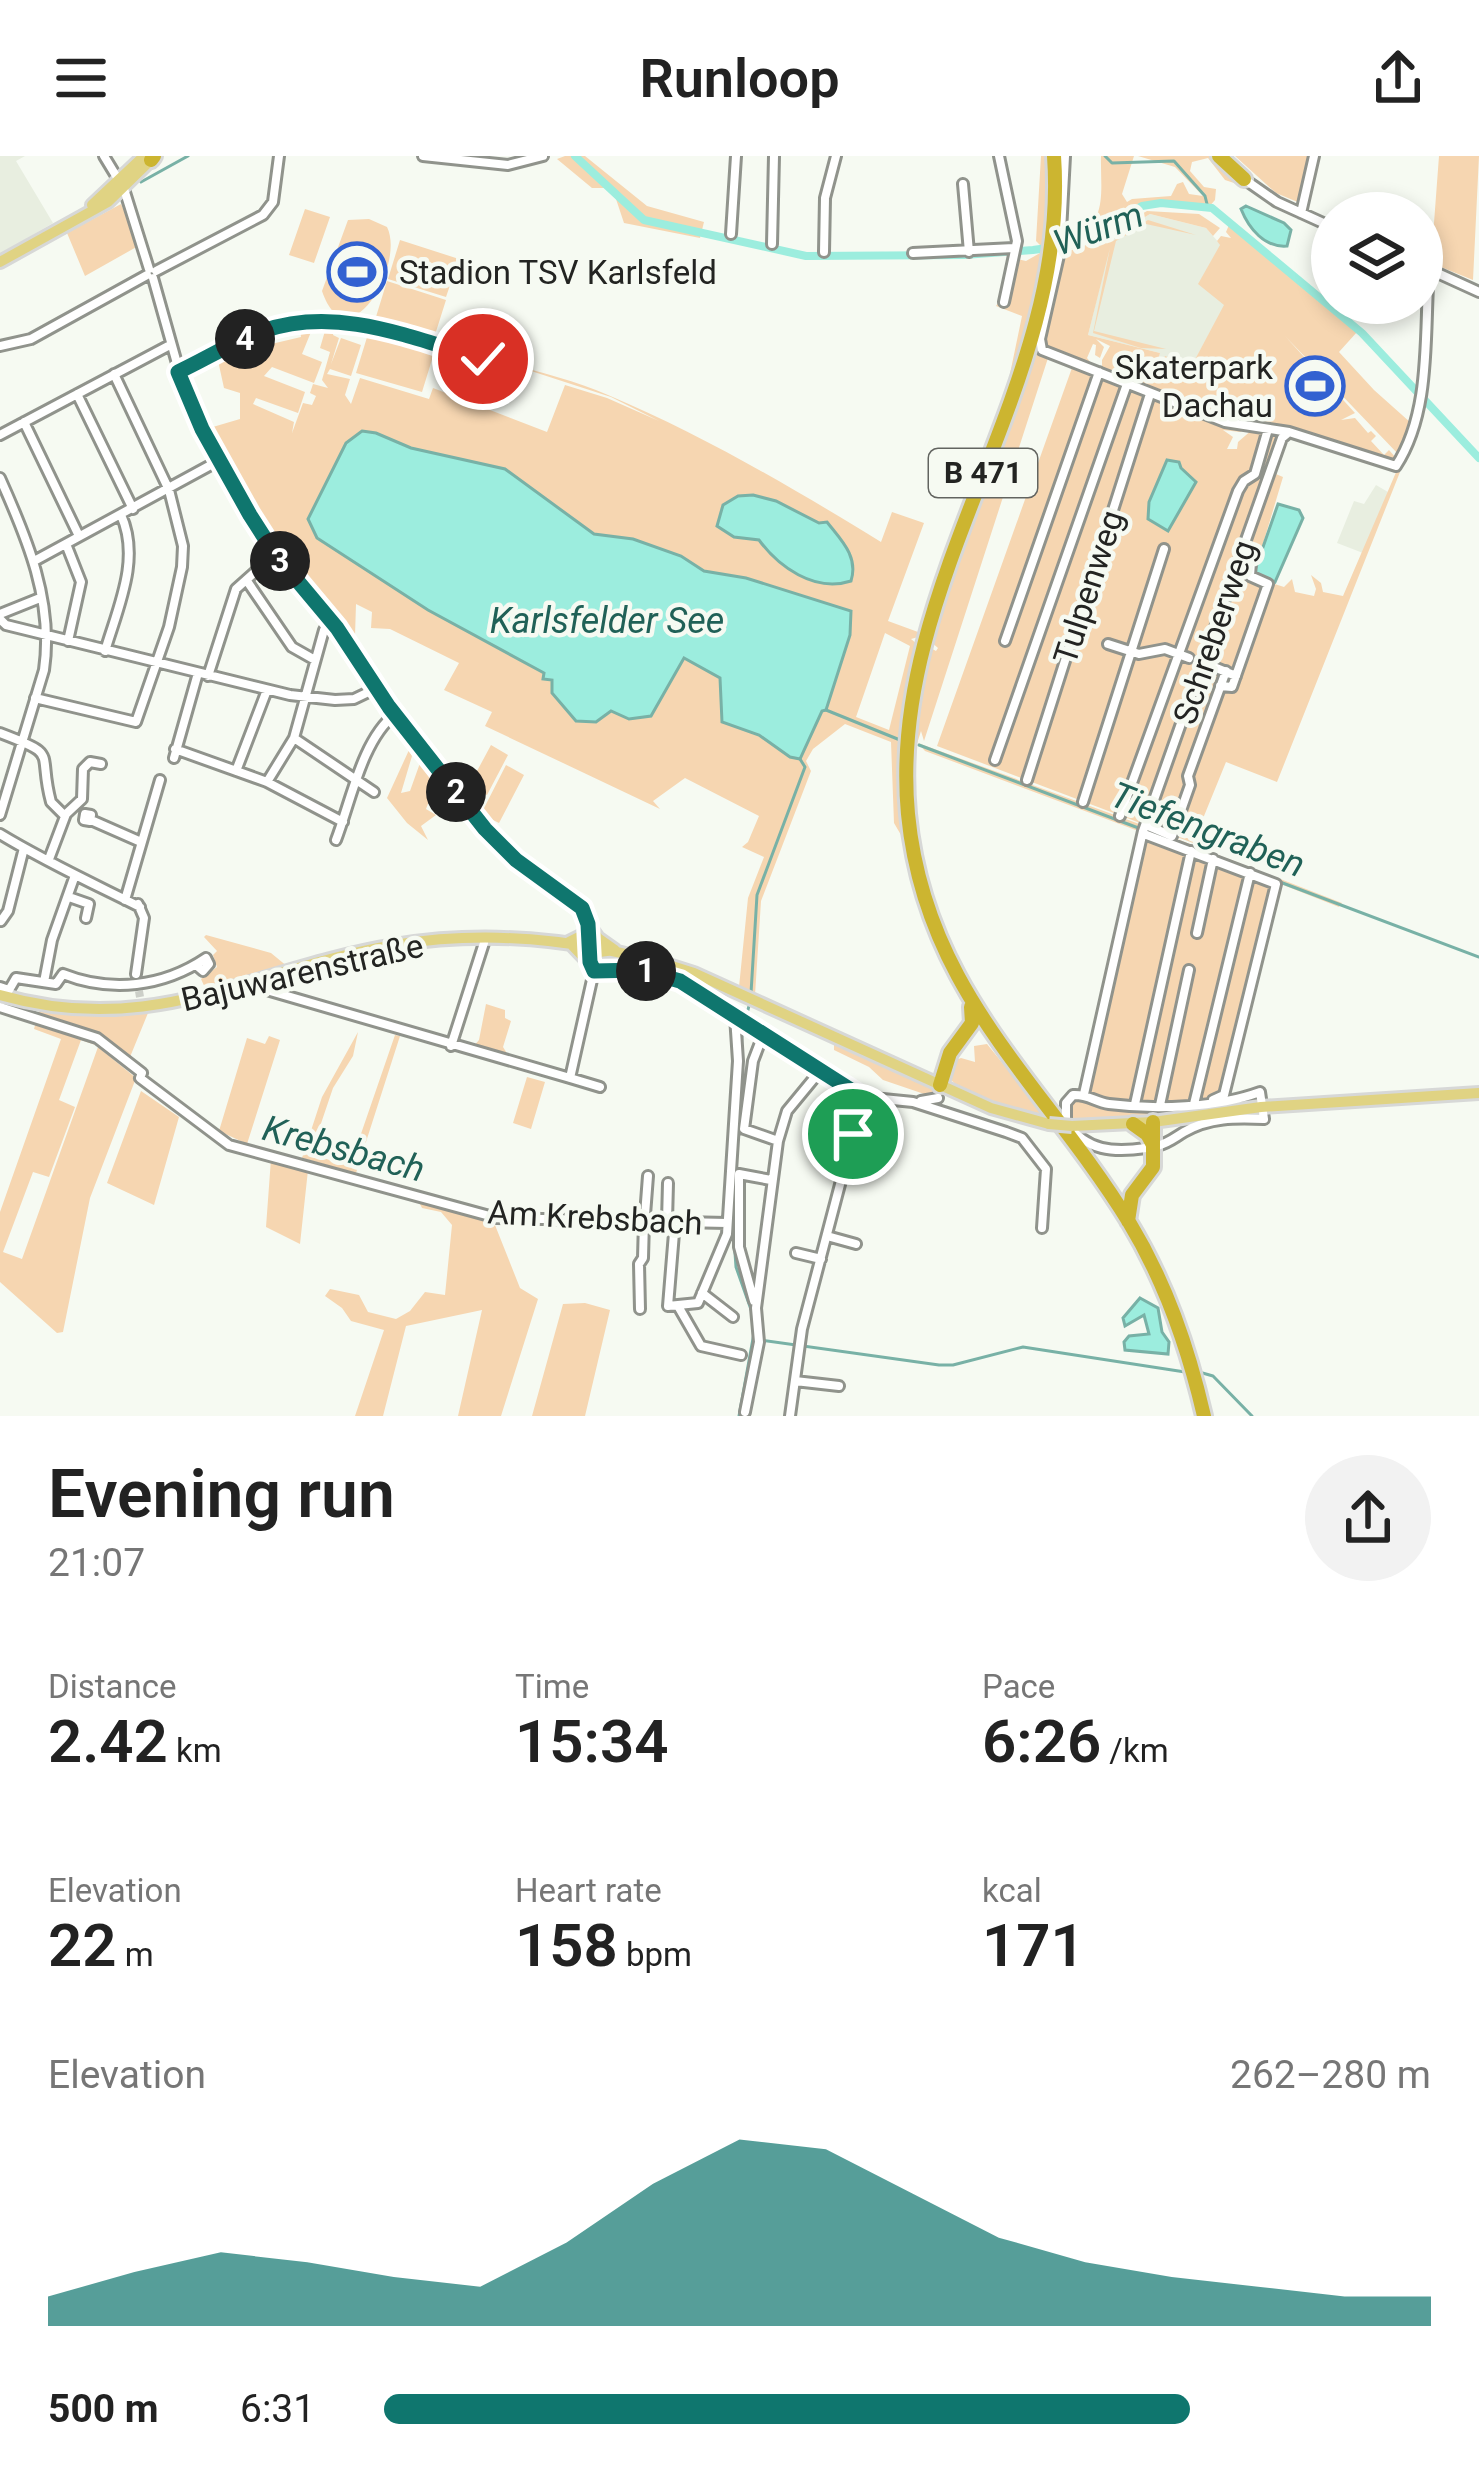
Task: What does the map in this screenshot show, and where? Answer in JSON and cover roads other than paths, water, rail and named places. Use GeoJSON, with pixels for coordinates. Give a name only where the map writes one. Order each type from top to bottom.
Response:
{"type":"FeatureCollection","features":[{"type":"Feature","properties":{"kind":"highway","name":"B 471"},"geometry":{"type":"LineString","coordinates":[[1054,156],[1056,249],[1024,362],[926,635],[907,740],[908,816],[921,884],[944,950],[970,1002],[1128,1220],[1173,1311],[1204,1416]]}},
{"type":"Feature","properties":{"kind":"highway"},"geometry":{"type":"LineString","coordinates":[[1222,156],[1244,179]]}},
{"type":"Feature","properties":{"kind":"highway"},"geometry":{"type":"LineString","coordinates":[[939,1091],[950,1053],[972,1023],[970,1002]]}},
{"type":"Feature","properties":{"kind":"highway"},"geometry":{"type":"LineString","coordinates":[[964,1036],[993,1035]]}},
{"type":"Feature","properties":{"kind":"highway"},"geometry":{"type":"LineString","coordinates":[[946,1069],[956,1092]]}},
{"type":"Feature","properties":{"kind":"highway"},"geometry":{"type":"LineString","coordinates":[[1128,1220],[1129,1201],[1151,1172],[1153,1122]]}},
{"type":"Feature","properties":{"kind":"highway"},"geometry":{"type":"LineString","coordinates":[[1133,1124],[1148,1134],[1152,1146]]}},
{"type":"Feature","properties":{"kind":"highway"},"geometry":{"type":"LineString","coordinates":[[1104,1185],[1117,1190],[1137,1186]]}},
{"type":"Feature","properties":{"kind":"main road"},"geometry":{"type":"LineString","coordinates":[[58,228],[124,194],[147,158]]}},
{"type":"Feature","properties":{"kind":"main road"},"geometry":{"type":"LineString","coordinates":[[0,259],[124,194]]}},
{"type":"Feature","properties":{"kind":"main road"},"geometry":{"type":"LineString","coordinates":[[588,924],[583,935],[569,942],[592,968],[599,952],[615,950]]}},
{"type":"Feature","properties":{"kind":"main road"},"geometry":{"type":"LineString","coordinates":[[588,924],[615,950]]}},
{"type":"Feature","properties":{"kind":"main road","name":"Bajuwarenstraße"},"geometry":{"type":"LineString","coordinates":[[3,991],[74,1009],[137,990],[179,1002],[396,945],[492,936],[588,944],[694,973],[754,998],[939,1091],[956,1092],[991,1108],[1049,1124],[1133,1124]]}},
{"type":"Feature","properties":{"kind":"main road"},"geometry":{"type":"LineString","coordinates":[[1133,1124],[1261,1107],[1479,1093]]}},
{"type":"Feature","properties":{"kind":"street"},"geometry":{"type":"LineString","coordinates":[[104,156],[124,194],[187,398],[263,536],[298,578]]}},
{"type":"Feature","properties":{"kind":"street"},"geometry":{"type":"LineString","coordinates":[[0,346],[31,339],[263,215],[273,202],[279,156]]}},
{"type":"Feature","properties":{"kind":"street"},"geometry":{"type":"LineString","coordinates":[[423,156],[491,159],[508,165],[543,156]]}},
{"type":"Feature","properties":{"kind":"street"},"geometry":{"type":"LineString","coordinates":[[731,234],[736,156]]}},
{"type":"Feature","properties":{"kind":"street"},"geometry":{"type":"LineString","coordinates":[[772,244],[774,156]]}},
{"type":"Feature","properties":{"kind":"street"},"geometry":{"type":"LineString","coordinates":[[824,252],[825,198],[836,156]]}},
{"type":"Feature","properties":{"kind":"street"},"geometry":{"type":"LineString","coordinates":[[999,156],[1015,224],[1004,302]]}},
{"type":"Feature","properties":{"kind":"street"},"geometry":{"type":"LineString","coordinates":[[1065,156],[1041,347],[1048,355],[1225,422],[1289,433],[1396,466],[1414,430],[1423,324]]}},
{"type":"Feature","properties":{"kind":"street"},"geometry":{"type":"LineString","coordinates":[[1301,213],[1314,156]]}},
{"type":"Feature","properties":{"kind":"street"},"geometry":{"type":"LineString","coordinates":[[111,167],[125,170],[147,158]]}},
{"type":"Feature","properties":{"kind":"street"},"geometry":{"type":"LineString","coordinates":[[1244,179],[1311,218]]}},
{"type":"Feature","properties":{"kind":"street"},"geometry":{"type":"LineString","coordinates":[[963,184],[969,252]]}},
{"type":"Feature","properties":{"kind":"street"},"geometry":{"type":"LineString","coordinates":[[914,253],[1014,251]]}},
{"type":"Feature","properties":{"kind":"street"},"geometry":{"type":"LineString","coordinates":[[1443,276],[1479,292]]}},
{"type":"Feature","properties":{"kind":"street"},"geometry":{"type":"LineString","coordinates":[[178,372],[260,331],[322,319],[351,322],[483,359]]}},
{"type":"Feature","properties":{"kind":"street"},"geometry":{"type":"LineString","coordinates":[[0,434],[170,345]]}},
{"type":"Feature","properties":{"kind":"street"},"geometry":{"type":"LineString","coordinates":[[1005,641],[1100,372]]}},
{"type":"Feature","properties":{"kind":"street"},"geometry":{"type":"LineString","coordinates":[[35,698],[136,722],[166,636],[184,556],[169,490],[114,374]]}},
{"type":"Feature","properties":{"kind":"street"},"geometry":{"type":"LineString","coordinates":[[995,760],[1127,384]]}},
{"type":"Feature","properties":{"kind":"street"},"geometry":{"type":"LineString","coordinates":[[77,394],[134,509]]}},
{"type":"Feature","properties":{"kind":"street","name":"Tulpenweg"},"geometry":{"type":"LineString","coordinates":[[1027,780],[1150,394]]}},
{"type":"Feature","properties":{"kind":"street"},"geometry":{"type":"LineString","coordinates":[[24,422],[79,536]]}},
{"type":"Feature","properties":{"kind":"street"},"geometry":{"type":"LineString","coordinates":[[1120,816],[1184,656],[1240,484],[1255,474],[1268,429]]}},
{"type":"Feature","properties":{"kind":"street","name":"Schreberweg"},"geometry":{"type":"LineString","coordinates":[[1152,1146],[1112,1151],[1075,1135],[1066,1123],[1066,1103],[1073,1095],[1084,1094],[1144,829],[1282,438],[1289,433]]}},
{"type":"Feature","properties":{"kind":"street"},"geometry":{"type":"LineString","coordinates":[[36,560],[220,460]]}},
{"type":"Feature","properties":{"kind":"street"},"geometry":{"type":"LineString","coordinates":[[0,478],[36,560],[45,659],[5,780],[0,815]]}},
{"type":"Feature","properties":{"kind":"street"},"geometry":{"type":"LineString","coordinates":[[0,520],[16,513]]}},
{"type":"Feature","properties":{"kind":"street"},"geometry":{"type":"LineString","coordinates":[[105,651],[130,564],[131,545],[121,515]]}},
{"type":"Feature","properties":{"kind":"street"},"geometry":{"type":"LineString","coordinates":[[263,536],[485,829],[516,860],[577,904],[588,924],[592,968],[570,1078]]}},
{"type":"Feature","properties":{"kind":"street"},"geometry":{"type":"LineString","coordinates":[[66,544],[81,582],[68,641]]}},
{"type":"Feature","properties":{"kind":"street"},"geometry":{"type":"LineString","coordinates":[[1083,802],[1164,549]]}},
{"type":"Feature","properties":{"kind":"street"},"geometry":{"type":"LineString","coordinates":[[275,554],[236,590],[175,754],[267,782],[343,822]]}},
{"type":"Feature","properties":{"kind":"street"},"geometry":{"type":"LineString","coordinates":[[1220,686],[1231,688],[1268,584],[1250,576],[1251,562],[1240,559]]}},
{"type":"Feature","properties":{"kind":"street"},"geometry":{"type":"LineString","coordinates":[[247,580],[292,647],[315,660]]}},
{"type":"Feature","properties":{"kind":"street"},"geometry":{"type":"LineString","coordinates":[[2,619],[40,598]]}},
{"type":"Feature","properties":{"kind":"street"},"geometry":{"type":"LineString","coordinates":[[2,619],[105,651],[304,697],[354,699],[377,688]]}},
{"type":"Feature","properties":{"kind":"street"},"geometry":{"type":"LineString","coordinates":[[0,637],[2,619]]}},
{"type":"Feature","properties":{"kind":"street"},"geometry":{"type":"LineString","coordinates":[[267,782],[294,738],[324,630],[334,624]]}},
{"type":"Feature","properties":{"kind":"street"},"geometry":{"type":"LineString","coordinates":[[1108,644],[1132,652],[1159,649],[1184,656]]}},
{"type":"Feature","properties":{"kind":"street"},"geometry":{"type":"LineString","coordinates":[[1204,663],[1236,676]]}},
{"type":"Feature","properties":{"kind":"street"},"geometry":{"type":"LineString","coordinates":[[1144,829],[1172,836],[1226,671]]}},
{"type":"Feature","properties":{"kind":"street"},"geometry":{"type":"LineString","coordinates":[[236,771],[267,690]]}},
{"type":"Feature","properties":{"kind":"street"},"geometry":{"type":"LineString","coordinates":[[336,839],[385,722],[395,714]]}},
{"type":"Feature","properties":{"kind":"street"},"geometry":{"type":"LineString","coordinates":[[0,733],[47,758],[51,802],[65,816]]}},
{"type":"Feature","properties":{"kind":"street"},"geometry":{"type":"LineString","coordinates":[[294,738],[374,792]]}},
{"type":"Feature","properties":{"kind":"street"},"geometry":{"type":"LineString","coordinates":[[49,859],[65,816],[82,799],[83,769],[90,762],[101,764]]}},
{"type":"Feature","properties":{"kind":"street"},"geometry":{"type":"LineString","coordinates":[[125,898],[160,780]]}},
{"type":"Feature","properties":{"kind":"street"},"geometry":{"type":"LineString","coordinates":[[91,820],[141,842]]}},
{"type":"Feature","properties":{"kind":"street"},"geometry":{"type":"LineString","coordinates":[[1144,829],[1276,884],[1224,1095],[1210,1103]]}},
{"type":"Feature","properties":{"kind":"street"},"geometry":{"type":"LineString","coordinates":[[0,834],[68,868],[74,878],[140,907],[144,919],[137,990]]}},
{"type":"Feature","properties":{"kind":"street"},"geometry":{"type":"LineString","coordinates":[[0,923],[24,848]]}},
{"type":"Feature","properties":{"kind":"street"},"geometry":{"type":"LineString","coordinates":[[1135,1104],[1191,851]]}},
{"type":"Feature","properties":{"kind":"street"},"geometry":{"type":"LineString","coordinates":[[1196,933],[1213,859]]}},
{"type":"Feature","properties":{"kind":"street"},"geometry":{"type":"LineString","coordinates":[[1194,1104],[1250,873]]}},
{"type":"Feature","properties":{"kind":"street"},"geometry":{"type":"LineString","coordinates":[[44,982],[52,940],[74,878]]}},
{"type":"Feature","properties":{"kind":"street"},"geometry":{"type":"LineString","coordinates":[[69,897],[89,904],[86,918]]}},
{"type":"Feature","properties":{"kind":"street"},"geometry":{"type":"LineString","coordinates":[[452,1046],[484,943]]}},
{"type":"Feature","properties":{"kind":"street"},"geometry":{"type":"LineString","coordinates":[[3,991],[16,978],[56,984],[63,974],[137,990],[196,964]]}},
{"type":"Feature","properties":{"kind":"street"},"geometry":{"type":"LineString","coordinates":[[592,968],[668,976],[862,1097],[914,1102],[1022,1138],[1046,1169],[1042,1228]]}},
{"type":"Feature","properties":{"kind":"street"},"geometry":{"type":"LineString","coordinates":[[1160,1105],[1189,970]]}},
{"type":"Feature","properties":{"kind":"street"},"geometry":{"type":"LineString","coordinates":[[270,991],[600,1087]]}},
{"type":"Feature","properties":{"kind":"street","name":"Am Krebsbach"},"geometry":{"type":"LineString","coordinates":[[0,1007],[97,1038],[217,1140],[284,1162],[497,1218],[727,1222]]}},
{"type":"Feature","properties":{"kind":"street"},"geometry":{"type":"LineString","coordinates":[[673,1306],[698,1303],[727,1234],[742,1020]]}},
{"type":"Feature","properties":{"kind":"street"},"geometry":{"type":"LineString","coordinates":[[763,1035],[753,1061],[744,1129],[778,1141]]}},
{"type":"Feature","properties":{"kind":"street"},"geometry":{"type":"LineString","coordinates":[[745,1412],[759,1340],[755,1295],[778,1141],[787,1111],[820,1071]]}},
{"type":"Feature","properties":{"kind":"street"},"geometry":{"type":"LineString","coordinates":[[914,1102],[939,1091],[938,1109]]}},
{"type":"Feature","properties":{"kind":"street"},"geometry":{"type":"LineString","coordinates":[[1084,1094],[1105,1104],[1160,1105],[1210,1103],[1260,1092],[1264,1119],[1220,1119],[1152,1146]]}},
{"type":"Feature","properties":{"kind":"street"},"geometry":{"type":"LineString","coordinates":[[790,1416],[800,1345],[862,1097]]}},
{"type":"Feature","properties":{"kind":"street"},"geometry":{"type":"LineString","coordinates":[[755,1295],[739,1247],[739,1174],[771,1180]]}},
{"type":"Feature","properties":{"kind":"street"},"geometry":{"type":"LineString","coordinates":[[640,1310],[639,1264],[648,1176]]}},
{"type":"Feature","properties":{"kind":"street"},"geometry":{"type":"LineString","coordinates":[[668,1183],[673,1306],[700,1346],[741,1355]]}},
{"type":"Feature","properties":{"kind":"street"},"geometry":{"type":"LineString","coordinates":[[827,1236],[856,1244]]}},
{"type":"Feature","properties":{"kind":"street"},"geometry":{"type":"LineString","coordinates":[[796,1253],[821,1259]]}},
{"type":"Feature","properties":{"kind":"street"},"geometry":{"type":"LineString","coordinates":[[702,1293],[733,1317]]}},
{"type":"Feature","properties":{"kind":"street"},"geometry":{"type":"LineString","coordinates":[[795,1381],[839,1386]]}},
{"type":"Feature","properties":{"kind":"water"},"geometry":{"type":"Polygon","coordinates":[[[1246,206],[1284,223],[1291,230],[1287,246],[1259,236],[1241,209],[1246,206]]]}},
{"type":"Feature","properties":{"kind":"water","name":"Karlsfelder See"},"geometry":{"type":"Polygon","coordinates":[[[362,431],[411,448],[505,469],[594,534],[633,539],[681,556],[704,571],[746,578],[851,611],[850,635],[826,710],[800,759],[759,735],[722,722],[720,678],[684,658],[651,716],[629,719],[611,711],[596,722],[576,721],[552,693],[552,680],[543,679],[544,673],[428,610],[317,538],[308,519],[346,443],[362,431]]]}},
{"type":"Feature","properties":{"kind":"water"},"geometry":{"type":"Polygon","coordinates":[[[1167,460],[1179,462],[1196,482],[1168,531],[1148,519],[1149,502],[1167,460]]]}},
{"type":"Feature","properties":{"kind":"water"},"geometry":{"type":"Polygon","coordinates":[[[753,495],[819,523],[827,522],[850,556],[851,581],[824,583],[798,575],[759,540],[734,537],[717,526],[723,505],[738,496],[753,495]]]}},
{"type":"Feature","properties":{"kind":"water"},"geometry":{"type":"Polygon","coordinates":[[[1278,504],[1299,510],[1303,518],[1275,582],[1254,573],[1278,504]]]}},
{"type":"Feature","properties":{"kind":"water"},"geometry":{"type":"Polygon","coordinates":[[[1140,1298],[1158,1308],[1168,1354],[1125,1350],[1129,1336],[1149,1334],[1144,1315],[1125,1326],[1123,1318],[1140,1298]]]}},
{"type":"Feature","properties":{"kind":"waterway"},"geometry":{"type":"LineString","coordinates":[[141,182],[188,156]]}},
{"type":"Feature","properties":{"kind":"waterway","name":"Würm"},"geometry":{"type":"LineString","coordinates":[[575,156],[644,220],[806,256],[1033,250],[1075,244],[1142,206],[1212,208],[1362,333],[1479,458]]}},
{"type":"Feature","properties":{"kind":"waterway"},"geometry":{"type":"LineString","coordinates":[[1105,156],[1112,163],[1174,161],[1205,196],[1208,208]]}},
{"type":"Feature","properties":{"kind":"waterway","name":"Tiefengraben"},"geometry":{"type":"LineString","coordinates":[[826,710],[900,740]]}},
{"type":"Feature","properties":{"kind":"waterway","name":"Tiefengraben"},"geometry":{"type":"LineString","coordinates":[[919,745],[1215,857]]}},
{"type":"Feature","properties":{"kind":"waterway"},"geometry":{"type":"LineString","coordinates":[[751,993],[757,895],[805,767],[800,759]]}},
{"type":"Feature","properties":{"kind":"waterway","name":"Tiefengraben"},"geometry":{"type":"LineString","coordinates":[[1280,882],[1479,957]]}},
{"type":"Feature","properties":{"kind":"waterway"},"geometry":{"type":"LineString","coordinates":[[740,1087],[742,1033],[750,1002]]}},
{"type":"Feature","properties":{"kind":"waterway"},"geometry":{"type":"LineString","coordinates":[[732,1211],[736,1267],[754,1318]]}},
{"type":"Feature","properties":{"kind":"waterway","name":"Krebsbach"},"geometry":{"type":"LineString","coordinates":[[488,1212],[538,1215]]}},
{"type":"Feature","properties":{"kind":"waterway"},"geometry":{"type":"LineString","coordinates":[[739,1416],[754,1333]]}},
{"type":"Feature","properties":{"kind":"waterway","name":"Krebsbach"},"geometry":{"type":"LineString","coordinates":[[761,1340],[939,1365],[1023,1347],[1185,1372]]}},
{"type":"Feature","properties":{"kind":"waterway","name":"Krebsbach"},"geometry":{"type":"LineString","coordinates":[[1199,1372],[1213,1376],[1252,1416]]}},
{"type":"Feature","properties":{"kind":"tunnel"},"geometry":{"type":"LineString","coordinates":[[139,991],[140,997]]}},
{"type":"Feature","properties":{"kind":"place","name":"Stadion TSV Karlsfeld"},"geometry":{"type":"Point","coordinates":[357,272]}},
{"type":"Feature","properties":{"kind":"place","name":"Skaterpark Dachau"},"geometry":{"type":"Point","coordinates":[1315,386]}}]}
